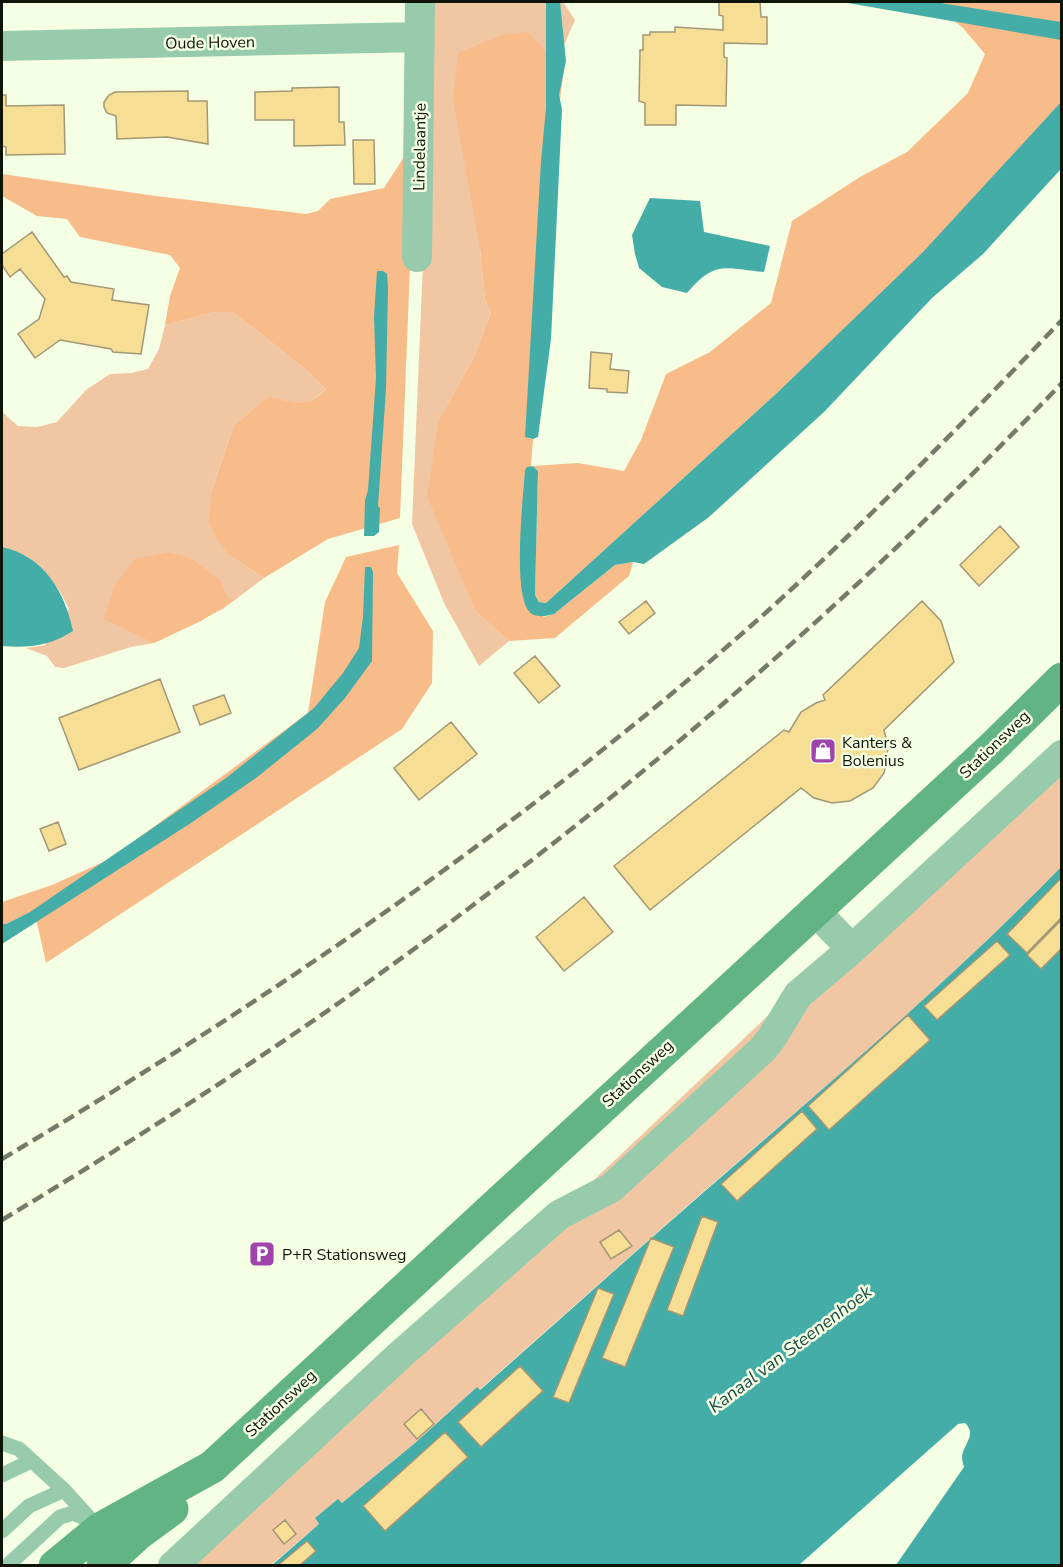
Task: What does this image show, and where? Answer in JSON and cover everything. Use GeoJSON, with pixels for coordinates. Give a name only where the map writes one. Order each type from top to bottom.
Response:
{"type":"FeatureCollection","features":[{"type":"Feature","properties":{"kind":"main road","name":"Stationsweg"},"geometry":{"type":"LineString","coordinates":[[55,1566],[103,1543],[212,1467],[992,748],[1062,679]]}},
{"type":"Feature","properties":{"kind":"street","name":"Lindelaantje"},"geometry":{"type":"LineString","coordinates":[[417,257],[420,2]]}},
{"type":"Feature","properties":{"kind":"street","name":"Oude Hoven"},"geometry":{"type":"LineString","coordinates":[[2,46],[420,37]]}},
{"type":"Feature","properties":{"kind":"street"},"geometry":{"type":"LineString","coordinates":[[173,1566],[399,1356],[559,1215],[611,1188],[763,1049],[774,1036],[798,995],[852,949],[1062,755]]}},
{"type":"Feature","properties":{"kind":"street"},"geometry":{"type":"LineString","coordinates":[[814,910],[852,949]]}},
{"type":"Feature","properties":{"kind":"lane"},"geometry":{"type":"LineString","coordinates":[[2,1443],[19,1449],[64,1490],[103,1543]]}},
{"type":"Feature","properties":{"kind":"lane"},"geometry":{"type":"LineString","coordinates":[[2,1475],[31,1461]]}},
{"type":"Feature","properties":{"kind":"lane"},"geometry":{"type":"LineString","coordinates":[[2,1531],[29,1506],[64,1490]]}},
{"type":"Feature","properties":{"kind":"lane"},"geometry":{"type":"LineString","coordinates":[[7,1566],[60,1517],[73,1513],[103,1543]]}},
{"type":"Feature","properties":{"kind":"shaded area"},"geometry":{"type":"Polygon","coordinates":[[[434,2],[563,2],[575,20],[564,45],[564,69],[480,249],[485,300],[491,313],[473,359],[439,419],[450,547],[476,612],[509,641],[479,666],[444,603],[412,524],[434,2]]]}},
{"type":"Feature","properties":{"kind":"shaded area"},"geometry":{"type":"Polygon","coordinates":[[[931,2],[1061,2],[1061,102],[924,252],[778,392],[546,603],[539,602],[535,595],[538,471],[533,466],[578,463],[624,471],[641,440],[666,374],[710,352],[771,303],[792,221],[860,177],[907,152],[968,93],[985,54],[963,28],[931,2]]]}},
{"type":"Feature","properties":{"kind":"shaded area"},"geometry":{"type":"Polygon","coordinates":[[[527,32],[564,69],[545,215],[528,438],[533,439],[531,466],[525,470],[524,601],[544,617],[554,614],[615,565],[633,562],[629,576],[555,638],[509,641],[476,612],[427,496],[439,419],[473,359],[491,313],[485,300],[480,249],[453,100],[458,53],[502,35],[527,32]]]}},
{"type":"Feature","properties":{"kind":"shaded area"},"geometry":{"type":"Polygon","coordinates":[[[415,140],[400,518],[328,539],[264,578],[229,555],[217,540],[209,522],[212,490],[234,425],[268,396],[299,403],[312,400],[326,389],[304,368],[233,312],[215,312],[165,325],[170,296],[180,268],[170,255],[80,237],[67,219],[37,216],[2,196],[2,174],[306,214],[318,211],[330,199],[384,188],[415,140]]]}},
{"type":"Feature","properties":{"kind":"shaded area"},"geometry":{"type":"Polygon","coordinates":[[[215,312],[233,312],[304,368],[326,389],[312,400],[299,403],[268,396],[234,425],[212,490],[229,555],[264,578],[223,609],[154,643],[131,647],[64,668],[55,667],[47,656],[26,648],[45,645],[69,609],[64,598],[42,570],[24,556],[2,547],[2,412],[18,426],[37,427],[57,422],[86,390],[110,374],[148,369],[159,349],[165,325],[215,312]]]}},
{"type":"Feature","properties":{"kind":"shaded area"},"geometry":{"type":"Polygon","coordinates":[[[399,545],[397,573],[433,631],[432,683],[402,729],[46,963],[37,923],[30,912],[2,924],[2,902],[52,885],[110,859],[308,713],[325,602],[346,557],[399,545]]]}},
{"type":"Feature","properties":{"kind":"shaded area"},"geometry":{"type":"Polygon","coordinates":[[[168,552],[190,558],[220,580],[228,598],[234,600],[201,621],[154,643],[104,619],[115,585],[135,559],[168,552]]]}},
{"type":"Feature","properties":{"kind":"shaded area"},"geometry":{"type":"Polygon","coordinates":[[[1061,739],[1061,867],[975,952],[886,1033],[479,1390],[477,1387],[415,1443],[342,1503],[338,1500],[315,1518],[319,1524],[271,1565],[181,1566],[471,1296],[1061,739]]]}},
{"type":"Feature","properties":{"kind":"water"},"geometry":{"type":"Polygon","coordinates":[[[546,2],[560,2],[566,61],[559,95],[562,109],[551,339],[538,437],[533,439],[525,437],[546,108],[546,2]]]}},
{"type":"Feature","properties":{"kind":"water"},"geometry":{"type":"Polygon","coordinates":[[[842,2],[934,2],[1061,22],[1061,40],[842,2]]]}},
{"type":"Feature","properties":{"kind":"water"},"geometry":{"type":"Polygon","coordinates":[[[1061,102],[1061,169],[983,254],[932,298],[824,412],[709,517],[644,564],[633,562],[615,565],[554,614],[533,615],[528,610],[523,599],[520,563],[527,467],[533,466],[538,471],[535,595],[539,602],[546,603],[778,392],[923,252],[1061,102]]]}},
{"type":"Feature","properties":{"kind":"water"},"geometry":{"type":"Polygon","coordinates":[[[650,198],[700,201],[704,232],[770,246],[764,272],[729,268],[713,271],[705,275],[687,293],[662,287],[639,268],[632,235],[650,198]]]}},
{"type":"Feature","properties":{"kind":"water"},"geometry":{"type":"Polygon","coordinates":[[[377,271],[387,274],[388,288],[386,389],[378,506],[380,508],[379,532],[374,536],[364,536],[376,378],[374,317],[377,271]]]}},
{"type":"Feature","properties":{"kind":"water"},"geometry":{"type":"Polygon","coordinates":[[[2,547],[30,558],[41,567],[58,590],[73,631],[56,640],[39,645],[2,646],[2,547]]]}},
{"type":"Feature","properties":{"kind":"water"},"geometry":{"type":"Polygon","coordinates":[[[365,567],[371,567],[373,572],[372,661],[345,698],[317,729],[256,778],[191,823],[2,944],[2,924],[30,912],[226,778],[314,708],[343,673],[359,648],[365,567]]]}},
{"type":"Feature","properties":{"kind":"water","name":"Kanaal van Steenenhoek"},"geometry":{"type":"Polygon","coordinates":[[[1061,867],[1061,1565],[896,1565],[964,1467],[962,1456],[970,1435],[965,1423],[958,1424],[799,1565],[271,1566],[319,1524],[315,1518],[338,1499],[342,1503],[415,1443],[477,1387],[480,1390],[841,1073],[1019,910],[1061,867]]]}},
{"type":"Feature","properties":{"kind":"building"},"geometry":{"type":"Polygon","coordinates":[[[719,2],[760,2],[761,17],[767,17],[767,44],[724,43],[724,57],[727,58],[726,106],[676,105],[676,125],[645,125],[645,103],[639,101],[640,50],[643,50],[643,35],[650,35],[650,32],[675,32],[675,27],[723,30],[723,16],[719,15],[719,2]]]}},
{"type":"Feature","properties":{"kind":"building"},"geometry":{"type":"Polygon","coordinates":[[[339,87],[339,122],[344,122],[345,145],[294,146],[294,120],[255,120],[255,92],[339,87]]]}},
{"type":"Feature","properties":{"kind":"building"},"geometry":{"type":"Polygon","coordinates":[[[188,91],[188,101],[207,101],[208,144],[167,137],[117,139],[116,116],[107,113],[104,107],[104,102],[109,95],[115,92],[188,91]]]}},
{"type":"Feature","properties":{"kind":"building"},"geometry":{"type":"Polygon","coordinates":[[[2,95],[6,95],[6,106],[64,105],[65,154],[6,155],[6,147],[2,146],[2,95]]]}},
{"type":"Feature","properties":{"kind":"building"},"geometry":{"type":"Polygon","coordinates":[[[353,140],[374,140],[375,184],[354,184],[353,140]]]}},
{"type":"Feature","properties":{"kind":"building"},"geometry":{"type":"Polygon","coordinates":[[[32,232],[64,277],[67,276],[71,282],[114,289],[112,300],[149,305],[141,354],[113,352],[111,349],[60,340],[35,358],[18,334],[39,319],[45,299],[20,269],[10,277],[2,265],[2,254],[32,232]]]}},
{"type":"Feature","properties":{"kind":"building"},"geometry":{"type":"Polygon","coordinates":[[[591,352],[612,354],[610,369],[629,371],[627,393],[589,388],[591,352]]]}},
{"type":"Feature","properties":{"kind":"building"},"geometry":{"type":"Polygon","coordinates":[[[1000,526],[1019,547],[979,586],[960,565],[1000,526]]]}},
{"type":"Feature","properties":{"kind":"building"},"geometry":{"type":"Polygon","coordinates":[[[646,601],[655,613],[629,634],[619,622],[646,601]]]}},
{"type":"Feature","properties":{"kind":"building","name":"Kanters & Bolenius"},"geometry":{"type":"Polygon","coordinates":[[[922,601],[941,621],[954,662],[884,730],[888,746],[886,764],[884,773],[873,788],[850,801],[832,803],[814,798],[801,788],[650,910],[614,866],[784,730],[789,732],[801,712],[825,700],[823,695],[922,601]]]}},
{"type":"Feature","properties":{"kind":"building"},"geometry":{"type":"Polygon","coordinates":[[[535,656],[560,686],[539,703],[514,673],[535,656]]]}},
{"type":"Feature","properties":{"kind":"building"},"geometry":{"type":"Polygon","coordinates":[[[160,679],[180,732],[79,770],[59,718],[160,679]]]}},
{"type":"Feature","properties":{"kind":"building"},"geometry":{"type":"Polygon","coordinates":[[[224,695],[231,713],[200,725],[193,706],[224,695]]]}},
{"type":"Feature","properties":{"kind":"building"},"geometry":{"type":"Polygon","coordinates":[[[451,722],[477,754],[419,800],[394,768],[451,722]]]}},
{"type":"Feature","properties":{"kind":"building"},"geometry":{"type":"Polygon","coordinates":[[[58,822],[66,844],[49,851],[40,829],[58,822]]]}},
{"type":"Feature","properties":{"kind":"building"},"geometry":{"type":"Polygon","coordinates":[[[1062,877],[1062,917],[1027,953],[1007,934],[1062,877]]]}},
{"type":"Feature","properties":{"kind":"building"},"geometry":{"type":"Polygon","coordinates":[[[584,897],[613,932],[564,971],[536,937],[584,897]]]}},
{"type":"Feature","properties":{"kind":"building"},"geometry":{"type":"Polygon","coordinates":[[[1062,919],[1062,948],[1041,969],[1027,955],[1062,919]]]}},
{"type":"Feature","properties":{"kind":"building"},"geometry":{"type":"Polygon","coordinates":[[[997,941],[1010,955],[937,1020],[924,1006],[997,941]]]}},
{"type":"Feature","properties":{"kind":"building"},"geometry":{"type":"Polygon","coordinates":[[[908,1015],[930,1040],[829,1130],[808,1106],[908,1015]]]}},
{"type":"Feature","properties":{"kind":"building"},"geometry":{"type":"Polygon","coordinates":[[[802,1111],[817,1129],[737,1201],[721,1184],[802,1111]]]}},
{"type":"Feature","properties":{"kind":"building"},"geometry":{"type":"Polygon","coordinates":[[[702,1216],[718,1222],[683,1316],[667,1310],[702,1216]]]}},
{"type":"Feature","properties":{"kind":"building"},"geometry":{"type":"Polygon","coordinates":[[[619,1230],[632,1246],[611,1259],[600,1242],[619,1230]]]}},
{"type":"Feature","properties":{"kind":"building"},"geometry":{"type":"Polygon","coordinates":[[[651,1238],[674,1247],[625,1367],[602,1358],[651,1238]]]}},
{"type":"Feature","properties":{"kind":"building"},"geometry":{"type":"Polygon","coordinates":[[[598,1288],[614,1294],[569,1403],[553,1397],[598,1288]]]}},
{"type":"Feature","properties":{"kind":"building"},"geometry":{"type":"Polygon","coordinates":[[[520,1366],[543,1391],[481,1447],[458,1422],[520,1366]]]}},
{"type":"Feature","properties":{"kind":"building"},"geometry":{"type":"Polygon","coordinates":[[[421,1409],[434,1424],[417,1439],[404,1424],[421,1409]]]}},
{"type":"Feature","properties":{"kind":"building"},"geometry":{"type":"Polygon","coordinates":[[[445,1432],[468,1457],[385,1531],[363,1506],[445,1432]]]}},
{"type":"Feature","properties":{"kind":"building"},"geometry":{"type":"Polygon","coordinates":[[[285,1520],[296,1534],[284,1544],[273,1530],[285,1520]]]}},
{"type":"Feature","properties":{"kind":"building"},"geometry":{"type":"Polygon","coordinates":[[[307,1541],[316,1551],[299,1566],[277,1566],[307,1541]]]}},
{"type":"Feature","properties":{"kind":"railway"},"geometry":{"type":"LineString","coordinates":[[2,1159],[203,1035],[302,969],[400,902],[590,760],[682,685],[809,573],[919,467],[1062,320]]}},
{"type":"Feature","properties":{"kind":"railway"},"geometry":{"type":"LineString","coordinates":[[2,1220],[141,1134],[278,1045],[460,915],[551,845],[640,773],[815,623],[899,545],[1062,383]]}},
{"type":"Feature","properties":{"kind":"place","name":"Kanters & Bolenius"},"geometry":{"type":"Point","coordinates":[823,751]}},
{"type":"Feature","properties":{"kind":"place","name":"P+R Stationsweg"},"geometry":{"type":"Point","coordinates":[262,1254]}}]}
